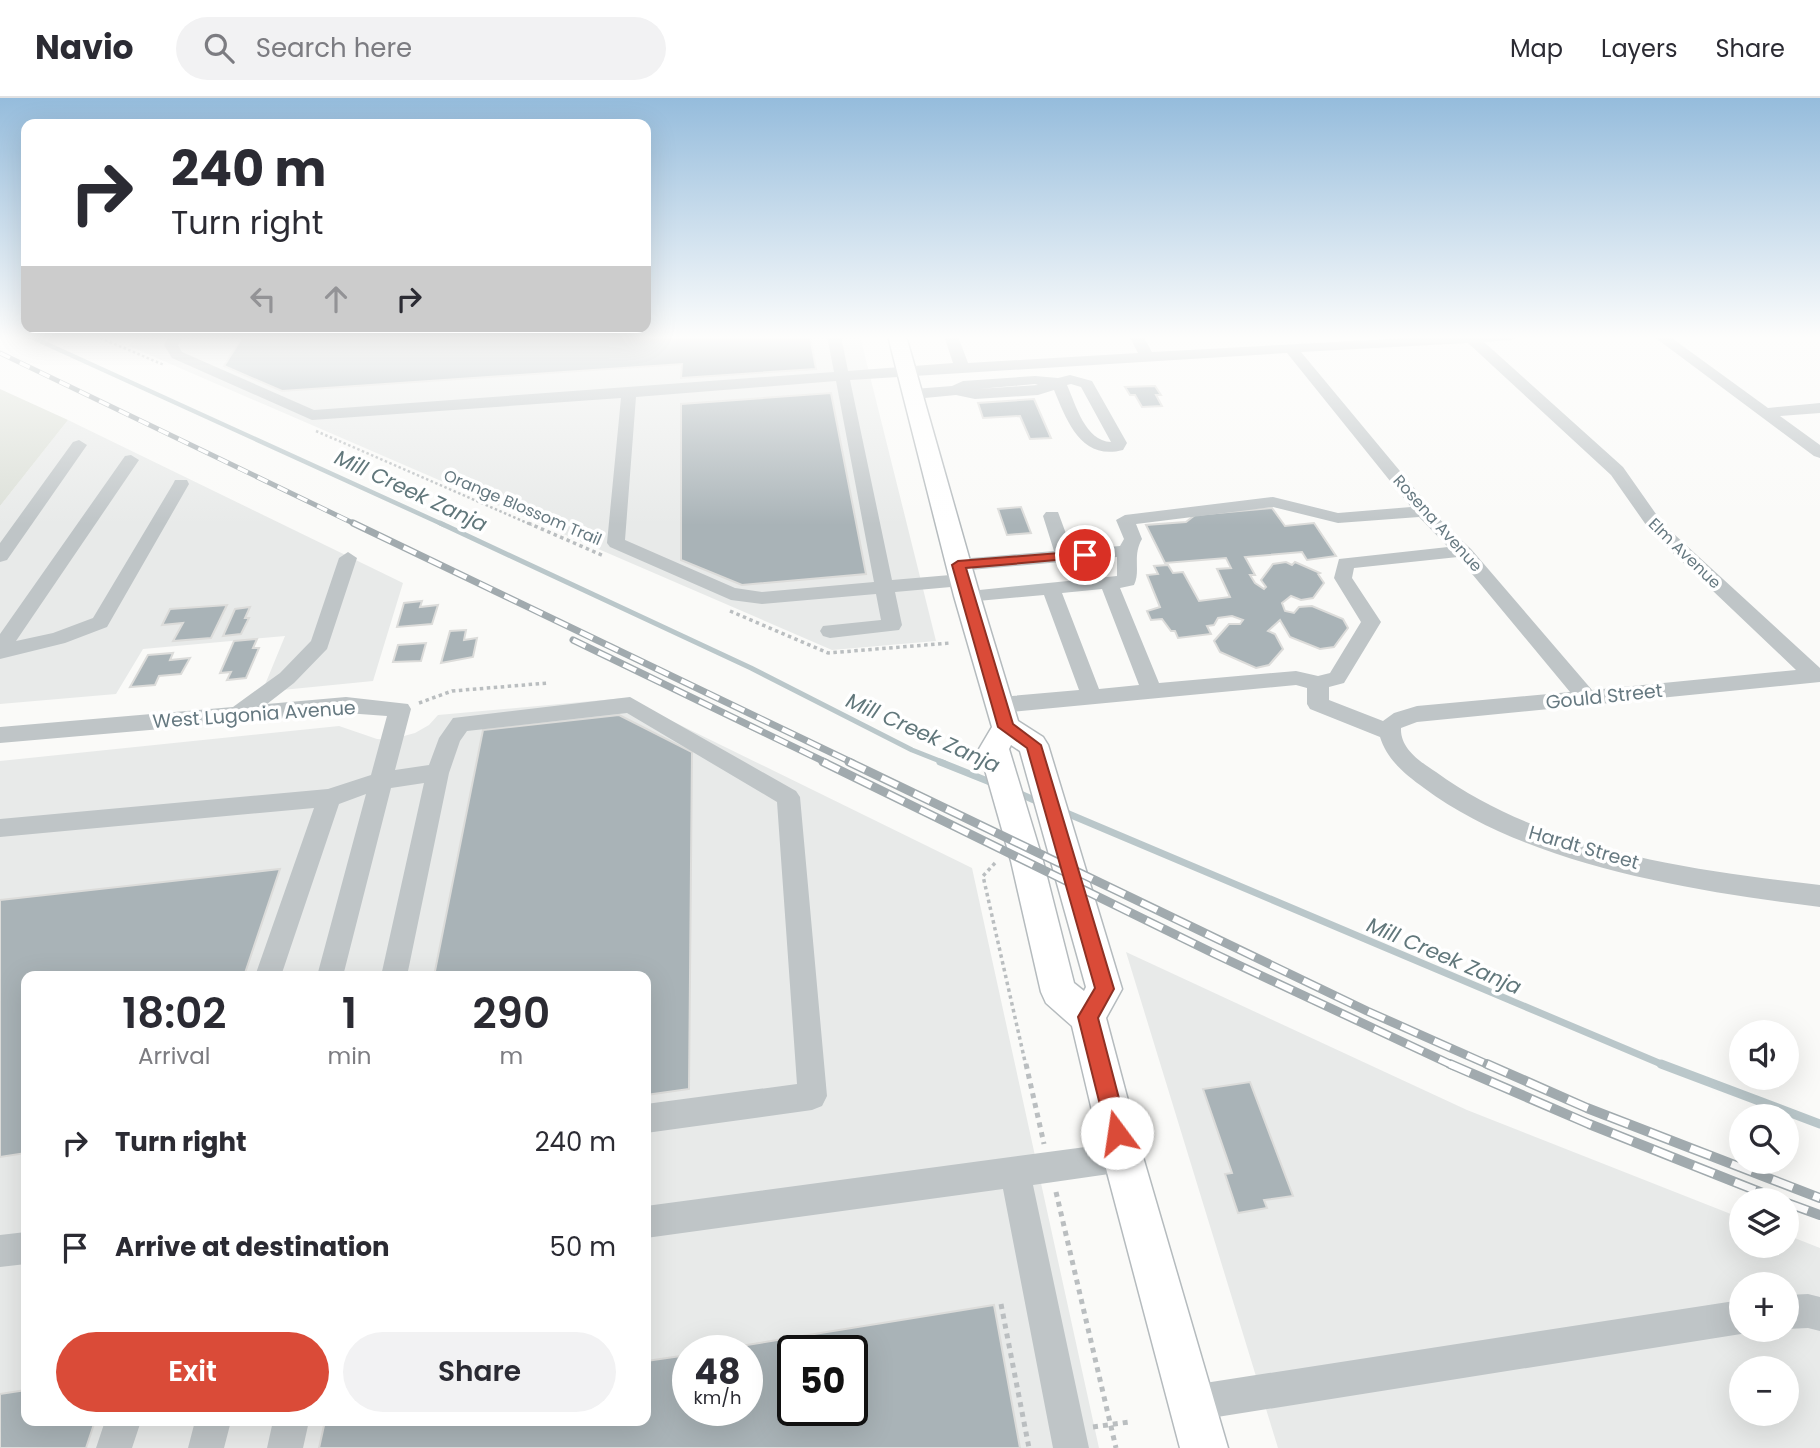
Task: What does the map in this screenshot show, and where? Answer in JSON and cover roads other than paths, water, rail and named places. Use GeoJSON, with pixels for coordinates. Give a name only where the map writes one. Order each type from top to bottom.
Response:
{"type":"FeatureCollection","features":[{"type":"Feature","properties":{"kind":"main road"},"geometry":{"type":"LineString","coordinates":[[915,399],[1000,727],[1019,838],[1059,992],[1088,1017],[1123,1157],[1204,1448]]}},
{"type":"Feature","properties":{"kind":"main road"},"geometry":{"type":"LineString","coordinates":[[1000,727],[1033,745],[1069,860],[1104,989],[1088,1017]]}},
{"type":"Feature","properties":{"kind":"street"},"geometry":{"type":"LineString","coordinates":[[276,399],[312,415],[543,399]]}},
{"type":"Feature","properties":{"kind":"street"},"geometry":{"type":"LineString","coordinates":[[628,399],[616,543],[746,598],[963,581],[1051,588],[1127,581],[1126,551],[1133,538],[1125,520],[1273,502],[1338,518],[1424,511]]}},
{"type":"Feature","properties":{"kind":"street"},"geometry":{"type":"LineString","coordinates":[[830,631],[892,625],[847,399]]}},
{"type":"Feature","properties":{"kind":"street"},"geometry":{"type":"LineString","coordinates":[[1067,399],[1087,442],[1099,448],[1117,447],[1119,443],[1095,399]]}},
{"type":"Feature","properties":{"kind":"street","name":"Rosena Avenue"},"geometry":{"type":"LineString","coordinates":[[1332,399],[1424,511],[1462,551],[1586,698]]}},
{"type":"Feature","properties":{"kind":"street","name":"Elm Avenue"},"geometry":{"type":"LineString","coordinates":[[1538,399],[1617,471],[1657,528],[1818,676]]}},
{"type":"Feature","properties":{"kind":"street"},"geometry":{"type":"LineString","coordinates":[[1746,399],[1820,453]]}},
{"type":"Feature","properties":{"kind":"street"},"geometry":{"type":"LineString","coordinates":[[1765,413],[1820,408]]}},
{"type":"Feature","properties":{"kind":"street"},"geometry":{"type":"LineString","coordinates":[[0,556],[79,445]]}},
{"type":"Feature","properties":{"kind":"street"},"geometry":{"type":"LineString","coordinates":[[0,650],[131,460]]}},
{"type":"Feature","properties":{"kind":"street"},"geometry":{"type":"LineString","coordinates":[[0,650],[58,638],[100,622],[181,484]]}},
{"type":"Feature","properties":{"kind":"street"},"geometry":{"type":"LineString","coordinates":[[1052,516],[1065,556]]}},
{"type":"Feature","properties":{"kind":"street"},"geometry":{"type":"LineString","coordinates":[[963,581],[1065,556],[1126,551]]}},
{"type":"Feature","properties":{"kind":"street"},"geometry":{"type":"LineString","coordinates":[[1000,727],[1092,698],[1296,678],[1318,683],[1337,678],[1371,622],[1343,578],[1346,563],[1462,551]]}},
{"type":"Feature","properties":{"kind":"street"},"geometry":{"type":"LineString","coordinates":[[239,714],[287,678],[320,644],[348,558]]}},
{"type":"Feature","properties":{"kind":"street"},"geometry":{"type":"LineString","coordinates":[[1108,583],[1152,692]]}},
{"type":"Feature","properties":{"kind":"street"},"geometry":{"type":"LineString","coordinates":[[1051,588],[1092,698]]}},
{"type":"Feature","properties":{"kind":"street","name":"Gould Street"},"geometry":{"type":"LineString","coordinates":[[1390,729],[1399,718],[1417,714],[1818,676]]}},
{"type":"Feature","properties":{"kind":"street"},"geometry":{"type":"LineString","coordinates":[[1318,683],[1318,704],[1390,729]]}},
{"type":"Feature","properties":{"kind":"street","name":"West Lugonia Avenue"},"geometry":{"type":"LineString","coordinates":[[0,735],[346,705],[400,709],[382,780]]}},
{"type":"Feature","properties":{"kind":"street"},"geometry":{"type":"LineString","coordinates":[[395,971],[438,772],[450,738],[461,724],[630,705],[788,797],[812,1096],[651,1118]]}},
{"type":"Feature","properties":{"kind":"street","name":"Hardt Street"},"geometry":{"type":"LineString","coordinates":[[1390,729],[1393,746],[1420,774],[1444,793],[1500,821],[1595,853],[1657,869],[1720,882],[1820,895]]}},
{"type":"Feature","properties":{"kind":"street"},"geometry":{"type":"LineString","coordinates":[[0,828],[329,797],[382,780],[438,772]]}},
{"type":"Feature","properties":{"kind":"street"},"geometry":{"type":"LineString","coordinates":[[331,971],[382,780]]}},
{"type":"Feature","properties":{"kind":"street"},"geometry":{"type":"LineString","coordinates":[[270,971],[329,797]]}},
{"type":"Feature","properties":{"kind":"street"},"geometry":{"type":"LineString","coordinates":[[651,1221],[1123,1157]]}},
{"type":"Feature","properties":{"kind":"street"},"geometry":{"type":"LineString","coordinates":[[1015,1173],[1071,1448]]}},
{"type":"Feature","properties":{"kind":"street"},"geometry":{"type":"LineString","coordinates":[[0,1251],[21,1249]]}},
{"type":"Feature","properties":{"kind":"street"},"geometry":{"type":"LineString","coordinates":[[1799,1311],[1820,1314]]}},
{"type":"Feature","properties":{"kind":"street"},"geometry":{"type":"LineString","coordinates":[[1192,1403],[1729,1319]]}},
{"type":"Feature","properties":{"kind":"street"},"geometry":{"type":"LineString","coordinates":[[114,1448],[121,1426]]}},
{"type":"Feature","properties":{"kind":"street"},"geometry":{"type":"LineString","coordinates":[[206,1448],[212,1426]]}},
{"type":"Feature","properties":{"kind":"street"},"geometry":{"type":"LineString","coordinates":[[285,1448],[290,1426]]}},
{"type":"Feature","properties":{"kind":"waterway","name":"Mill Creek Zanja"},"geometry":{"type":"LineString","coordinates":[[167,399],[444,525]]}},
{"type":"Feature","properties":{"kind":"waterway","name":"Mill Creek Zanja"},"geometry":{"type":"LineString","coordinates":[[440,523],[751,668],[912,750],[945,763]]}},
{"type":"Feature","properties":{"kind":"waterway","name":"Mill Creek Zanja"},"geometry":{"type":"LineString","coordinates":[[940,762],[995,784]]}},
{"type":"Feature","properties":{"kind":"waterway","name":"Mill Creek Zanja"},"geometry":{"type":"LineString","coordinates":[[1018,793],[1041,803]]}},
{"type":"Feature","properties":{"kind":"waterway","name":"Mill Creek Zanja"},"geometry":{"type":"LineString","coordinates":[[1064,812],[1663,1065]]}},
{"type":"Feature","properties":{"kind":"waterway","name":"Mill Creek Zanja"},"geometry":{"type":"LineString","coordinates":[[1663,1065],[1820,1124]]}},
{"type":"Feature","properties":{"kind":"railway"},"geometry":{"type":"LineString","coordinates":[[95,399],[357,525]]}},
{"type":"Feature","properties":{"kind":"railway"},"geometry":{"type":"LineString","coordinates":[[353,523],[853,763]]}},
{"type":"Feature","properties":{"kind":"railway"},"geometry":{"type":"LineString","coordinates":[[573,640],[827,763]]}},
{"type":"Feature","properties":{"kind":"railway"},"geometry":{"type":"LineString","coordinates":[[823,762],[1215,954],[1454,1066]]}},
{"type":"Feature","properties":{"kind":"railway"},"geometry":{"type":"LineString","coordinates":[[849,762],[1367,1011],[1491,1066]]}},
{"type":"Feature","properties":{"kind":"railway"},"geometry":{"type":"LineString","coordinates":[[1450,1064],[1589,1124],[1750,1188]]}},
{"type":"Feature","properties":{"kind":"railway"},"geometry":{"type":"LineString","coordinates":[[1487,1064],[1587,1108],[1820,1198]]}},
{"type":"Feature","properties":{"kind":"railway"},"geometry":{"type":"LineString","coordinates":[[1799,1207],[1820,1215]]}}]}
